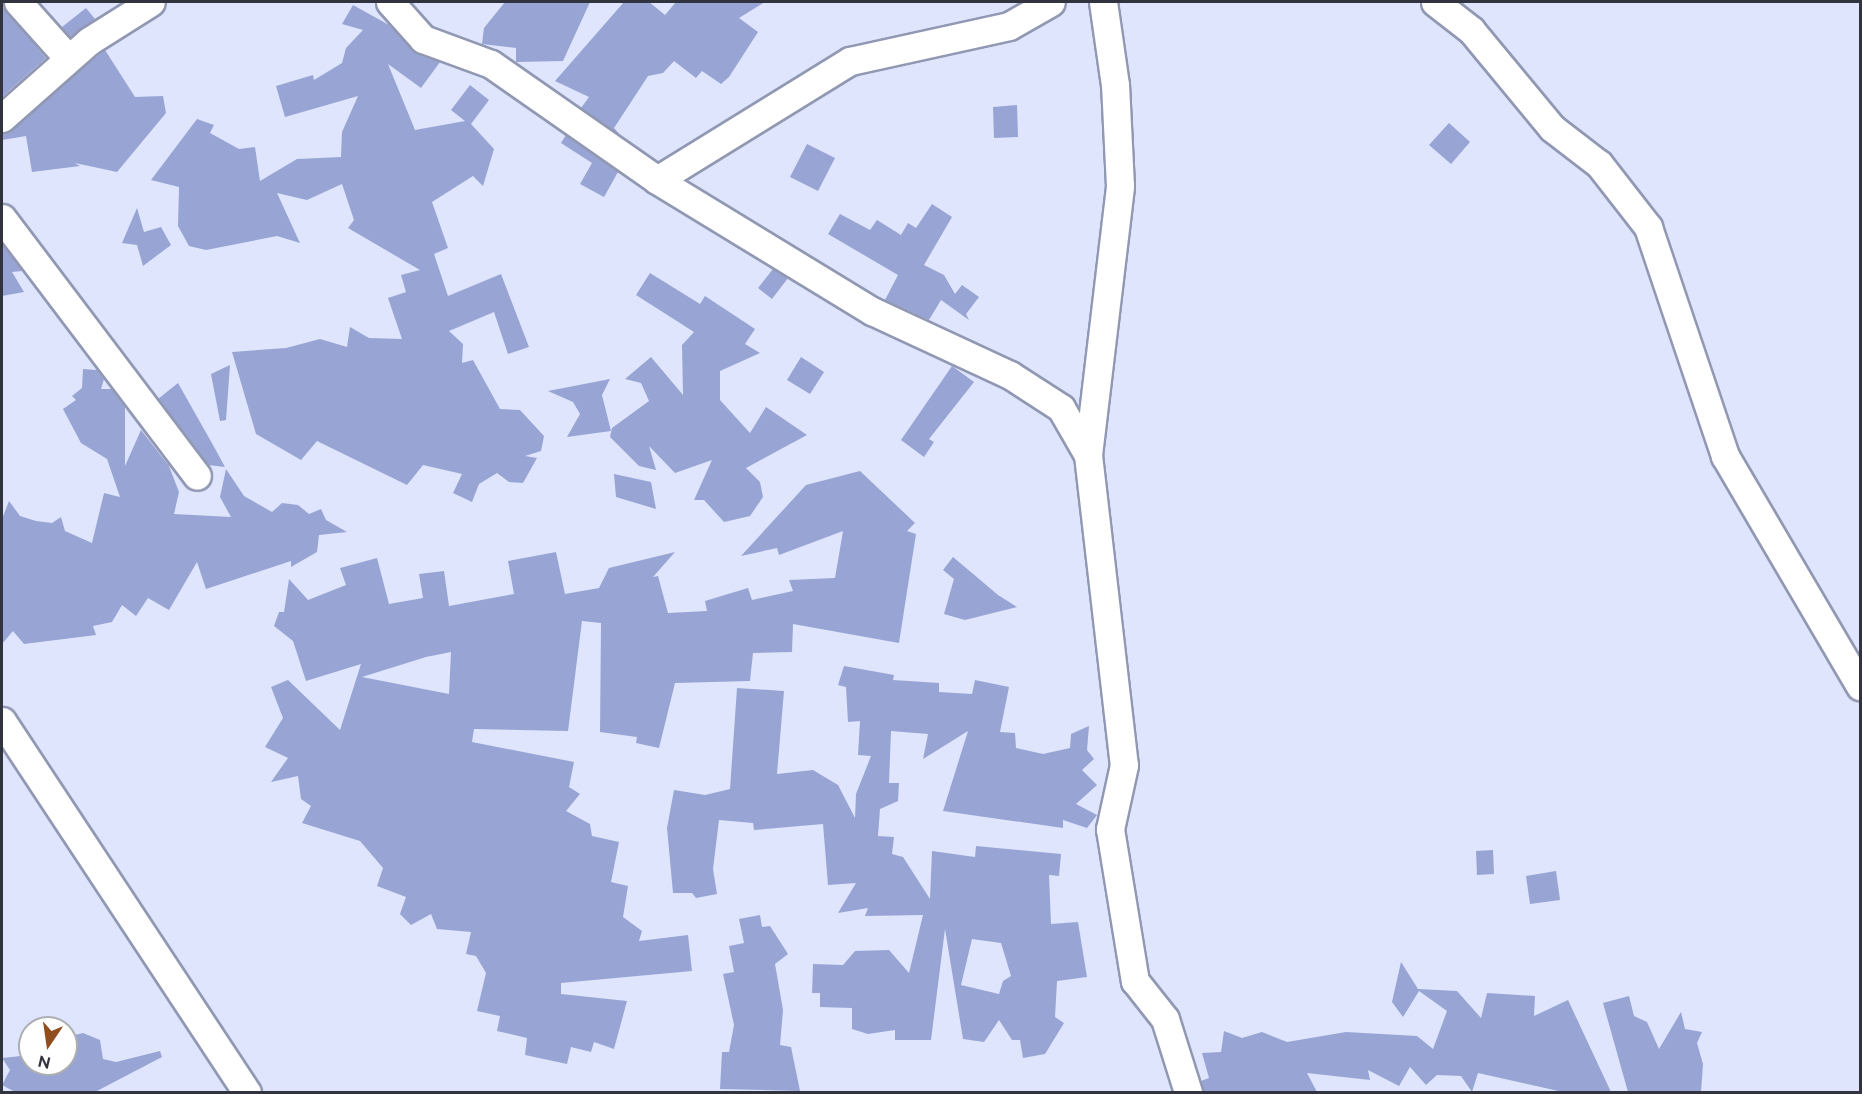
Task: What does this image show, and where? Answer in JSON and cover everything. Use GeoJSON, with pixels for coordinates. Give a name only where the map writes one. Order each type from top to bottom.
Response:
{"type":"FeatureCollection","features":[{"type":"Feature","properties":{"kind":"street"},"geometry":{"type":"LineString","coordinates":[[18,2],[68,58]]}},
{"type":"Feature","properties":{"kind":"street"},"geometry":{"type":"LineString","coordinates":[[2,118],[68,58],[151,2]]}},
{"type":"Feature","properties":{"kind":"street"},"geometry":{"type":"LineString","coordinates":[[390,2],[423,39],[491,64],[657,180],[872,311],[1010,375],[1061,408],[1088,455]]}},
{"type":"Feature","properties":{"kind":"street"},"geometry":{"type":"LineString","coordinates":[[657,180],[850,61],[1009,26],[1052,2]]}},
{"type":"Feature","properties":{"kind":"street"},"geometry":{"type":"LineString","coordinates":[[1103,2],[1115,85],[1120,186],[1088,455],[1124,765],[1110,829],[1135,981],[1165,1019],[1188,1092]]}},
{"type":"Feature","properties":{"kind":"street"},"geometry":{"type":"LineString","coordinates":[[1435,2],[1471,30],[1551,128],[1599,164],[1648,227],[1725,456],[1860,686]]}},
{"type":"Feature","properties":{"kind":"street"},"geometry":{"type":"LineString","coordinates":[[2,218],[197,476]]}},
{"type":"Feature","properties":{"kind":"street"},"geometry":{"type":"LineString","coordinates":[[2,723],[247,1092]]}},
{"type":"Feature","properties":{"kind":"building"},"geometry":{"type":"Polygon","coordinates":[[[505,2],[590,2],[563,61],[516,62],[516,48],[482,44],[484,28],[505,2]]]}},
{"type":"Feature","properties":{"kind":"building"},"geometry":{"type":"Polygon","coordinates":[[[624,2],[649,2],[665,15],[676,2],[765,2],[739,18],[758,32],[729,77],[721,84],[702,71],[696,78],[674,61],[663,73],[648,76],[614,128],[621,136],[581,108],[589,97],[555,81],[624,2]]]}},
{"type":"Feature","properties":{"kind":"building"},"geometry":{"type":"Polygon","coordinates":[[[353,5],[389,25],[417,54],[440,62],[421,88],[388,64],[415,130],[465,121],[451,110],[470,85],[489,100],[471,124],[494,149],[483,186],[473,176],[432,202],[448,248],[434,254],[448,296],[501,274],[529,347],[508,354],[494,312],[449,331],[463,344],[462,363],[473,360],[500,409],[520,410],[544,436],[541,451],[525,456],[537,458],[523,483],[509,482],[497,473],[479,484],[472,502],[453,493],[462,474],[423,465],[407,485],[317,441],[301,460],[256,434],[232,352],[286,348],[320,339],[347,347],[350,327],[369,338],[402,339],[388,298],[406,292],[401,275],[420,270],[348,228],[354,220],[342,184],[307,200],[277,193],[300,243],[277,236],[206,250],[189,246],[178,226],[179,187],[151,180],[197,119],[214,125],[210,133],[239,149],[255,147],[260,181],[297,159],[341,157],[342,132],[358,96],[285,117],[276,86],[313,75],[314,80],[342,63],[346,48],[363,30],[342,24],[353,5]]]}},
{"type":"Feature","properties":{"kind":"building"},"geometry":{"type":"Polygon","coordinates":[[[2,6],[46,58],[2,97],[2,6]]]}},
{"type":"Feature","properties":{"kind":"building"},"geometry":{"type":"Polygon","coordinates":[[[86,8],[95,19],[70,37],[62,27],[86,8]]]}},
{"type":"Feature","properties":{"kind":"building"},"geometry":{"type":"Polygon","coordinates":[[[105,50],[135,97],[163,96],[166,113],[117,172],[75,163],[80,166],[32,172],[26,136],[2,140],[2,133],[105,50]]]}},
{"type":"Feature","properties":{"kind":"building"},"geometry":{"type":"Polygon","coordinates":[[[1017,105],[1018,137],[994,138],[993,107],[1017,105]]]}},
{"type":"Feature","properties":{"kind":"building"},"geometry":{"type":"Polygon","coordinates":[[[1449,123],[1470,142],[1451,164],[1429,145],[1449,123]]]}},
{"type":"Feature","properties":{"kind":"building"},"geometry":{"type":"Polygon","coordinates":[[[566,135],[618,172],[604,197],[580,184],[592,163],[561,143],[566,135]]]}},
{"type":"Feature","properties":{"kind":"building"},"geometry":{"type":"Polygon","coordinates":[[[807,144],[835,158],[818,191],[790,177],[807,144]]]}},
{"type":"Feature","properties":{"kind":"building"},"geometry":{"type":"Polygon","coordinates":[[[932,204],[952,217],[924,265],[944,275],[955,294],[962,285],[979,297],[966,314],[969,320],[941,300],[929,320],[885,300],[898,275],[828,234],[840,214],[870,230],[877,220],[901,235],[908,223],[916,228],[932,204]]]}},
{"type":"Feature","properties":{"kind":"building"},"geometry":{"type":"Polygon","coordinates":[[[137,208],[144,232],[161,227],[171,245],[143,266],[137,245],[122,243],[137,208]]]}},
{"type":"Feature","properties":{"kind":"building"},"geometry":{"type":"Polygon","coordinates":[[[2,243],[22,271],[12,272],[24,292],[2,296],[2,243]]]}},
{"type":"Feature","properties":{"kind":"building"},"geometry":{"type":"Polygon","coordinates":[[[773,269],[788,278],[772,299],[758,288],[773,269]]]}},
{"type":"Feature","properties":{"kind":"building"},"geometry":{"type":"Polygon","coordinates":[[[650,273],[700,304],[705,296],[755,329],[745,344],[760,353],[720,371],[720,400],[750,433],[766,407],[807,435],[746,468],[760,482],[763,497],[750,516],[724,522],[704,500],[694,500],[712,460],[675,473],[649,446],[656,470],[639,466],[610,437],[612,428],[649,401],[641,383],[625,379],[651,357],[683,395],[682,345],[694,332],[636,295],[650,273]]]}},
{"type":"Feature","properties":{"kind":"building"},"geometry":{"type":"Polygon","coordinates":[[[801,357],[824,372],[810,394],[787,380],[801,357]]]}},
{"type":"Feature","properties":{"kind":"building"},"geometry":{"type":"Polygon","coordinates":[[[230,365],[226,420],[220,421],[211,374],[230,365]]]}},
{"type":"Feature","properties":{"kind":"building"},"geometry":{"type":"Polygon","coordinates":[[[952,366],[974,382],[929,439],[934,442],[924,457],[901,440],[952,366]]]}},
{"type":"Feature","properties":{"kind":"building"},"geometry":{"type":"Polygon","coordinates":[[[83,369],[97,370],[104,379],[101,389],[112,389],[125,407],[125,466],[141,430],[169,466],[179,492],[174,514],[231,517],[220,497],[226,469],[244,496],[272,512],[282,503],[298,505],[309,514],[321,509],[326,520],[347,532],[319,535],[317,552],[291,567],[291,561],[206,589],[197,562],[169,610],[148,598],[136,616],[122,605],[112,622],[93,626],[96,635],[24,644],[13,631],[2,644],[2,519],[9,501],[20,516],[36,521],[52,523],[61,517],[65,531],[92,543],[104,493],[120,497],[107,459],[81,443],[63,409],[76,400],[72,396],[82,388],[83,369]]]}},
{"type":"Feature","properties":{"kind":"building"},"geometry":{"type":"Polygon","coordinates":[[[610,379],[602,395],[611,431],[567,437],[580,414],[573,402],[548,391],[610,379]]]}},
{"type":"Feature","properties":{"kind":"building"},"geometry":{"type":"Polygon","coordinates":[[[178,383],[225,467],[208,465],[158,399],[178,383]]]}},
{"type":"Feature","properties":{"kind":"building"},"geometry":{"type":"Polygon","coordinates":[[[860,471],[915,523],[907,531],[916,534],[899,643],[793,624],[792,652],[753,653],[750,681],[675,683],[659,748],[636,743],[637,737],[600,732],[601,623],[582,621],[568,731],[474,729],[472,742],[574,762],[569,787],[580,794],[566,811],[590,824],[592,836],[619,842],[611,882],[628,886],[623,917],[642,931],[639,941],[688,935],[692,971],[561,983],[561,994],[627,1001],[614,1049],[594,1042],[591,1052],[571,1047],[567,1064],[525,1055],[527,1038],[497,1031],[500,1016],[477,1011],[486,973],[476,956],[466,954],[471,932],[437,929],[431,914],[411,925],[400,914],[406,897],[377,886],[383,868],[360,841],[302,823],[311,806],[301,799],[298,776],[271,782],[288,758],[265,747],[283,718],[271,687],[288,680],[340,730],[361,664],[306,681],[293,641],[274,626],[279,612],[284,612],[289,579],[308,600],[346,585],[340,568],[377,558],[389,604],[423,598],[419,574],[444,571],[449,606],[514,594],[508,561],[556,552],[565,594],[599,588],[609,568],[675,552],[653,577],[658,576],[668,613],[707,611],[705,601],[748,588],[752,600],[793,591],[789,580],[835,578],[843,531],[779,555],[777,548],[741,556],[806,485],[860,471]],[[451,652],[426,657],[362,677],[449,694],[451,652]]]}},
{"type":"Feature","properties":{"kind":"building"},"geometry":{"type":"Polygon","coordinates":[[[614,474],[651,482],[656,509],[616,497],[614,474]]]}},
{"type":"Feature","properties":{"kind":"building"},"geometry":{"type":"Polygon","coordinates":[[[953,557],[998,595],[1017,607],[965,620],[944,614],[954,579],[943,570],[953,557]]]}},
{"type":"Feature","properties":{"kind":"building"},"geometry":{"type":"Polygon","coordinates":[[[844,666],[894,675],[893,680],[939,683],[939,692],[972,694],[975,680],[1009,687],[1000,732],[1015,733],[1016,748],[1043,754],[1070,748],[1071,734],[1089,726],[1087,750],[1094,759],[1082,770],[1097,785],[1076,804],[1097,815],[1087,828],[1063,820],[1063,828],[943,811],[968,731],[923,759],[928,734],[891,731],[889,783],[899,783],[898,801],[880,809],[878,836],[894,837],[892,854],[903,857],[930,899],[932,851],[975,857],[976,846],[1061,854],[1059,876],[1049,875],[1051,924],[1078,922],[1087,977],[1057,981],[1055,1017],[1064,1023],[1045,1054],[1023,1058],[1020,1040],[1012,1040],[999,1020],[984,1042],[963,1039],[945,929],[931,1040],[895,1040],[895,1030],[868,1034],[852,1029],[852,1008],[820,1007],[820,993],[812,993],[813,964],[843,965],[855,951],[889,950],[909,973],[923,915],[865,916],[868,908],[838,913],[856,883],[828,885],[823,824],[754,830],[753,823],[719,820],[713,869],[717,894],[696,898],[692,893],[673,893],[667,828],[674,790],[705,795],[730,789],[737,688],[784,691],[777,774],[813,770],[838,785],[855,818],[856,794],[871,756],[858,755],[860,721],[848,722],[846,687],[838,685],[844,666]],[[972,939],[961,985],[999,994],[1003,981],[1011,976],[1001,943],[972,939]]]}},
{"type":"Feature","properties":{"kind":"building"},"geometry":{"type":"Polygon","coordinates":[[[1493,850],[1494,874],[1477,875],[1476,851],[1493,850]]]}},
{"type":"Feature","properties":{"kind":"building"},"geometry":{"type":"Polygon","coordinates":[[[1556,871],[1560,900],[1530,904],[1526,876],[1556,871]]]}},
{"type":"Feature","properties":{"kind":"building"},"geometry":{"type":"Polygon","coordinates":[[[760,915],[762,927],[770,926],[788,954],[775,964],[783,1010],[780,1045],[791,1047],[800,1091],[720,1089],[722,1052],[729,1052],[734,1025],[723,974],[734,972],[729,946],[744,943],[739,919],[760,915]]]}},
{"type":"Feature","properties":{"kind":"building"},"geometry":{"type":"Polygon","coordinates":[[[1401,962],[1418,989],[1457,991],[1481,1018],[1487,993],[1535,996],[1534,1016],[1568,1000],[1611,1092],[1563,1092],[1478,1073],[1472,1092],[1461,1076],[1437,1075],[1426,1085],[1410,1067],[1399,1086],[1368,1070],[1370,1080],[1307,1073],[1317,1092],[1203,1092],[1201,1081],[1209,1078],[1202,1053],[1221,1052],[1224,1031],[1242,1038],[1262,1032],[1287,1042],[1346,1032],[1417,1036],[1433,1049],[1447,1011],[1419,991],[1403,1017],[1392,1002],[1401,962]]]}},
{"type":"Feature","properties":{"kind":"building"},"geometry":{"type":"Polygon","coordinates":[[[1629,996],[1634,1016],[1647,1022],[1659,1049],[1681,1012],[1685,1029],[1702,1032],[1697,1043],[1703,1064],[1701,1092],[1628,1092],[1603,1003],[1629,996]]]}},
{"type":"Feature","properties":{"kind":"building"},"geometry":{"type":"Polygon","coordinates":[[[83,1033],[100,1040],[103,1059],[116,1062],[160,1051],[162,1057],[95,1092],[15,1092],[2,1085],[10,1070],[2,1058],[18,1056],[18,1076],[78,1076],[78,1034],[83,1033]]]}}]}
